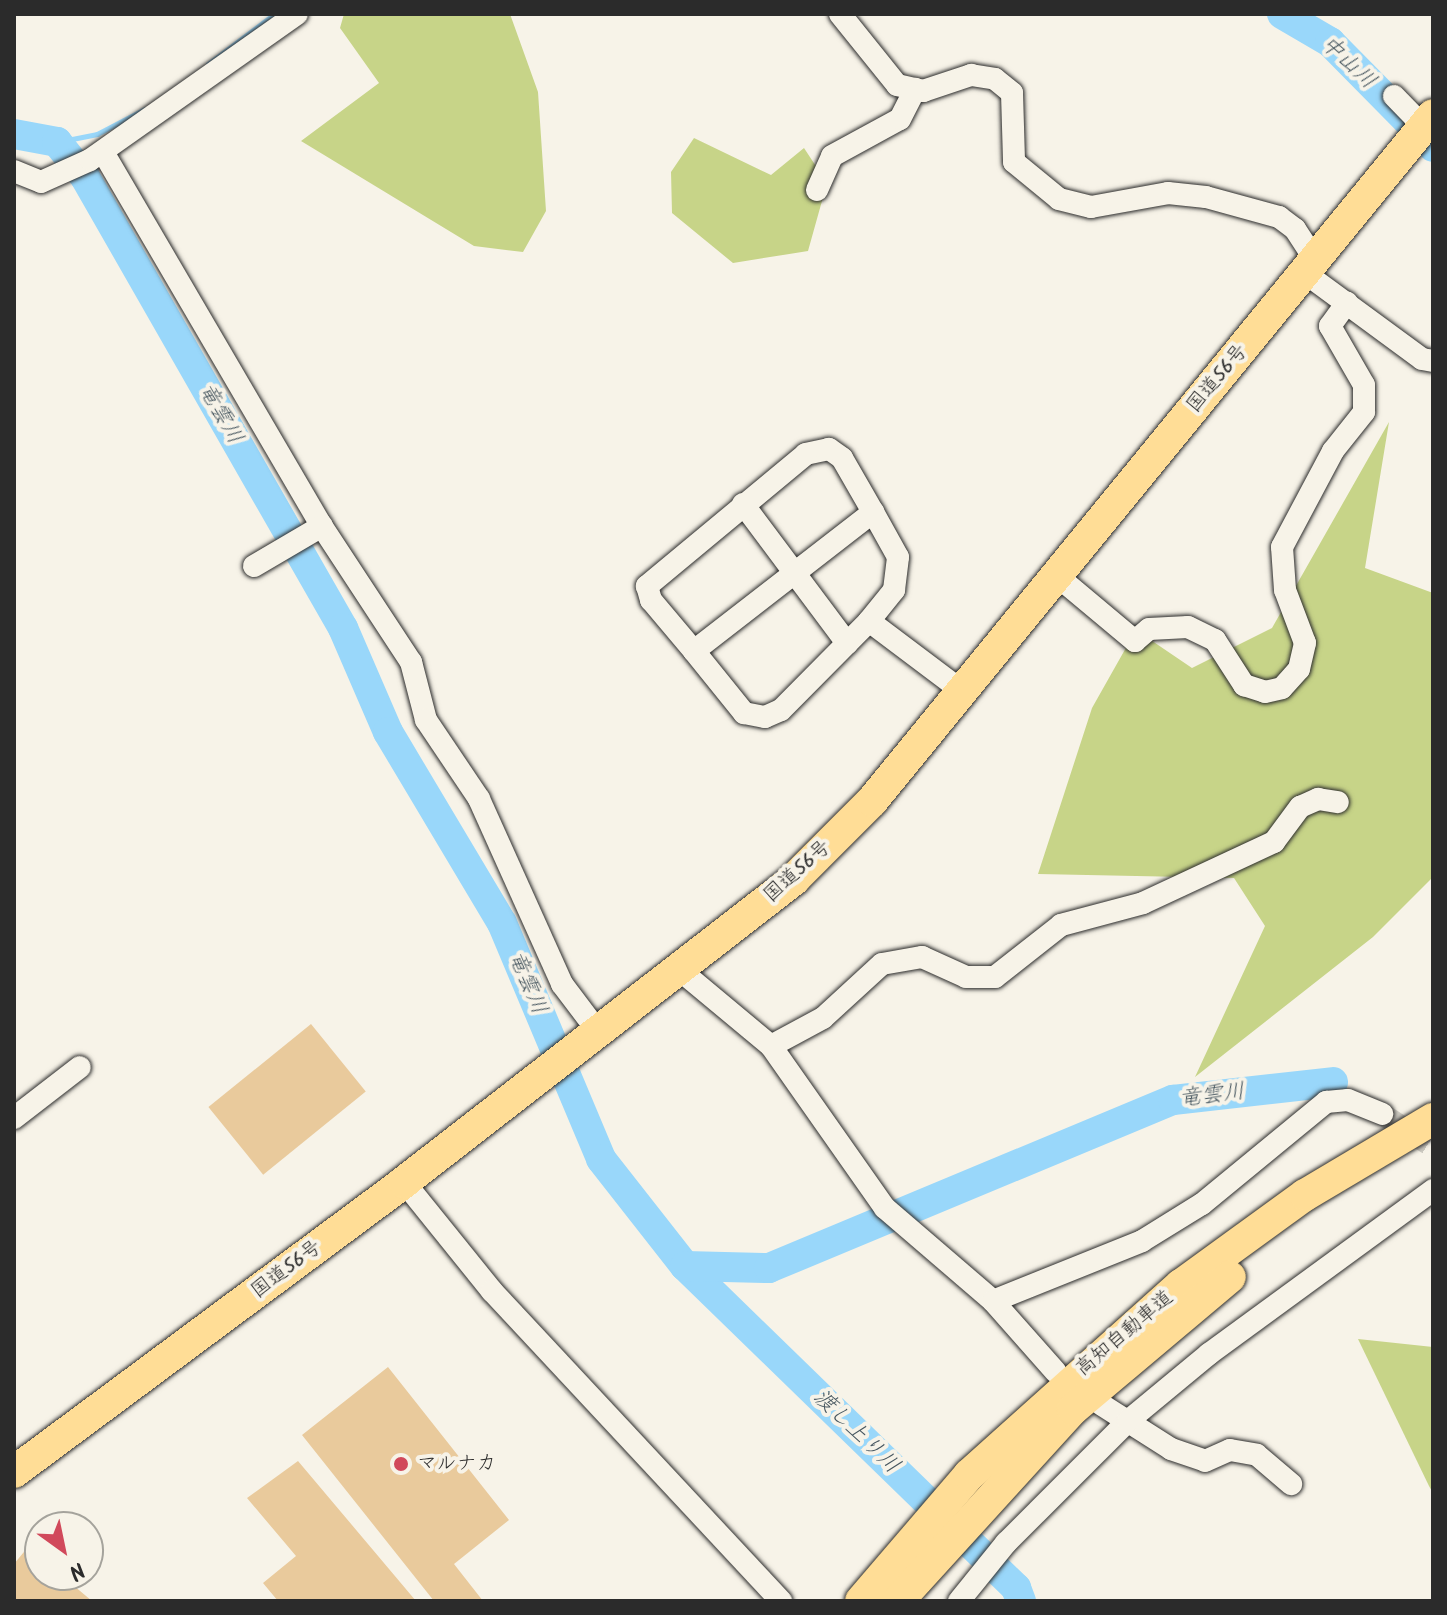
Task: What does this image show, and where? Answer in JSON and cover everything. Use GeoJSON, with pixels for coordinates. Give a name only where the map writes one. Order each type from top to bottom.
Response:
{"type":"FeatureCollection","features":[{"type":"Feature","properties":{"kind":"highway","name":"国道56号"},"geometry":{"type":"LineString","coordinates":[[14,1472],[404,1182],[681,971],[794,879],[872,801],[1428,121]]}},
{"type":"Feature","properties":{"kind":"highway","name":"高知自動車道"},"geometry":{"type":"LineString","coordinates":[[861,1601],[919,1552],[978,1486],[1181,1285],[1305,1195],[1433,1119]]}},
{"type":"Feature","properties":{"kind":"highway","name":"高知自動車道"},"geometry":{"type":"LineString","coordinates":[[978,1486],[1197,1302],[1433,1135]]}},
{"type":"Feature","properties":{"kind":"highway","name":"高知自動車道"},"geometry":{"type":"LineString","coordinates":[[898,1601],[919,1552]]}},
{"type":"Feature","properties":{"kind":"street"},"geometry":{"type":"LineString","coordinates":[[14,171],[41,182],[97,156],[297,14]]}},
{"type":"Feature","properties":{"kind":"street"},"geometry":{"type":"LineString","coordinates":[[840,14],[897,85],[915,89],[971,75],[995,79],[1012,93],[1014,162],[1059,199],[1091,207],[1168,193],[1206,197],[1279,217],[1295,229],[1310,267],[1347,303],[1422,359],[1433,361]]}},
{"type":"Feature","properties":{"kind":"street"},"geometry":{"type":"LineString","coordinates":[[817,190],[832,156],[900,119],[915,89]]}},
{"type":"Feature","properties":{"kind":"street"},"geometry":{"type":"LineString","coordinates":[[1394,96],[1428,121]]}},
{"type":"Feature","properties":{"kind":"street"},"geometry":{"type":"LineString","coordinates":[[97,156],[322,526],[411,662],[426,720],[479,799],[590,1039]]}},
{"type":"Feature","properties":{"kind":"street"},"geometry":{"type":"LineString","coordinates":[[1056,575],[1135,641],[1149,629],[1188,627],[1215,640],[1244,685],[1265,692],[1282,688],[1299,669],[1305,643],[1285,590],[1282,547],[1333,451],[1364,412],[1364,385],[1330,326],[1347,303]]}},
{"type":"Feature","properties":{"kind":"street"},"geometry":{"type":"LineString","coordinates":[[818,448],[842,458],[898,557],[899,575],[869,621],[781,710],[765,717],[744,713],[724,694],[694,651],[651,600],[647,586],[743,504],[818,448]]}},
{"type":"Feature","properties":{"kind":"street"},"geometry":{"type":"LineString","coordinates":[[743,504],[847,643]]}},
{"type":"Feature","properties":{"kind":"street"},"geometry":{"type":"LineString","coordinates":[[694,651],[873,512]]}},
{"type":"Feature","properties":{"kind":"street"},"geometry":{"type":"LineString","coordinates":[[254,566],[322,526]]}},
{"type":"Feature","properties":{"kind":"street"},"geometry":{"type":"LineString","coordinates":[[869,621],[962,691]]}},
{"type":"Feature","properties":{"kind":"street"},"geometry":{"type":"LineString","coordinates":[[771,1046],[823,1018],[882,964],[922,957],[966,977],[995,977],[1061,925],[1143,903],[1274,842],[1300,807],[1318,799],[1338,802]]}},
{"type":"Feature","properties":{"kind":"street"},"geometry":{"type":"LineString","coordinates":[[681,971],[771,1046],[885,1208],[993,1301],[1055,1371]]}},
{"type":"Feature","properties":{"kind":"street"},"geometry":{"type":"LineString","coordinates":[[14,1118],[80,1067]]}},
{"type":"Feature","properties":{"kind":"street"},"geometry":{"type":"LineString","coordinates":[[993,1301],[1142,1241],[1202,1204],[1326,1102],[1348,1100],[1382,1114]]}},
{"type":"Feature","properties":{"kind":"street"},"geometry":{"type":"LineString","coordinates":[[404,1182],[492,1291],[781,1601]]}},
{"type":"Feature","properties":{"kind":"street"},"geometry":{"type":"LineString","coordinates":[[959,1601],[1006,1543],[1128,1421],[1209,1354],[1433,1190]]}},
{"type":"Feature","properties":{"kind":"street"},"geometry":{"type":"LineString","coordinates":[[1102,1405],[1171,1449],[1205,1461],[1230,1450],[1257,1455],[1291,1484]]}},
{"type":"Feature","properties":{"kind":"green space"},"geometry":{"type":"Polygon","coordinates":[[[344,14],[510,14],[538,92],[546,211],[523,252],[474,246],[301,141],[379,83],[340,28],[344,14]]]}},
{"type":"Feature","properties":{"kind":"green space"},"geometry":{"type":"Polygon","coordinates":[[[694,138],[771,175],[804,148],[827,183],[808,251],[733,263],[672,213],[671,172],[694,138]]]}},
{"type":"Feature","properties":{"kind":"green space"},"geometry":{"type":"Polygon","coordinates":[[[1389,422],[1365,568],[1433,593],[1433,877],[1373,937],[1195,1077],[1265,926],[1234,878],[1038,874],[1092,708],[1136,630],[1192,668],[1272,628],[1389,422]]]}},
{"type":"Feature","properties":{"kind":"green space"},"geometry":{"type":"Polygon","coordinates":[[[1358,1339],[1433,1347],[1433,1493],[1429,1486],[1358,1339]]]}},
{"type":"Feature","properties":{"kind":"building"},"geometry":{"type":"Polygon","coordinates":[[[311,1024],[366,1092],[263,1175],[208,1107],[311,1024]]]}},
{"type":"Feature","properties":{"kind":"building"},"geometry":{"type":"Polygon","coordinates":[[[388,1367],[509,1520],[454,1564],[483,1601],[434,1601],[302,1435],[388,1367]]]}},
{"type":"Feature","properties":{"kind":"building"},"geometry":{"type":"Polygon","coordinates":[[[298,1461],[416,1601],[278,1601],[263,1583],[296,1556],[247,1498],[298,1461]]]}},
{"type":"Feature","properties":{"kind":"building"},"geometry":{"type":"Polygon","coordinates":[[[24,1552],[24,1591],[80,1591],[92,1601],[14,1601],[14,1564],[24,1552]]]}},
{"type":"Feature","properties":{"kind":"waterway"},"geometry":{"type":"LineString","coordinates":[[208,64],[274,14]]}},
{"type":"Feature","properties":{"kind":"waterway","name":"中山川"},"geometry":{"type":"LineString","coordinates":[[1282,14],[1330,42],[1408,121]]}},
{"type":"Feature","properties":{"kind":"waterway"},"geometry":{"type":"LineString","coordinates":[[57,142],[97,134],[145,109]]}},
{"type":"Feature","properties":{"kind":"waterway","name":"竜雲川"},"geometry":{"type":"LineString","coordinates":[[14,134],[57,142],[85,177],[343,628],[388,732],[502,923],[601,1159],[685,1266],[1016,1588],[1021,1601]]}},
{"type":"Feature","properties":{"kind":"waterway","name":"竜雲川"},"geometry":{"type":"LineString","coordinates":[[685,1266],[769,1268],[1173,1100],[1333,1082]]}},
{"type":"Feature","properties":{"kind":"tunnel"},"geometry":{"type":"LineString","coordinates":[[1382,1114],[1433,1147]]}},
{"type":"Feature","properties":{"kind":"place","name":"マルナカ"},"geometry":{"type":"Point","coordinates":[401,1464]}},
{"type":"Feature","properties":{"kind":"water label","name":"渡し上り川"},"geometry":{"type":"Point","coordinates":[856,1432]}}]}
